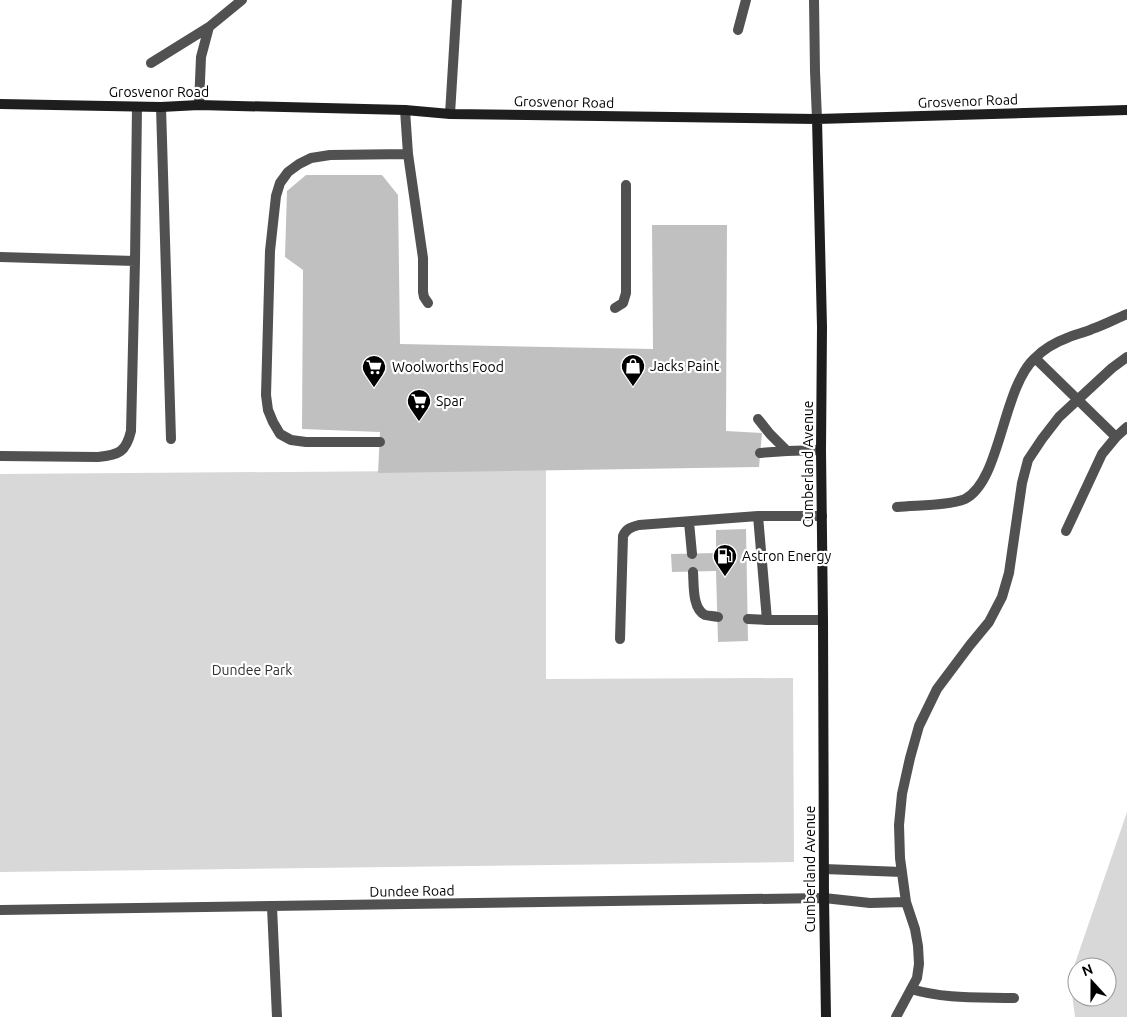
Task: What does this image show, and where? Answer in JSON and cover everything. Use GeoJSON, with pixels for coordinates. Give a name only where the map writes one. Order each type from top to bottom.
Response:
{"type":"FeatureCollection","features":[{"type":"Feature","properties":{"kind":"street"},"geometry":{"type":"LineString","coordinates":[[151,63],[209,27],[242,0]]}},
{"type":"Feature","properties":{"kind":"street"},"geometry":{"type":"LineString","coordinates":[[450,114],[457,0]]}},
{"type":"Feature","properties":{"kind":"street"},"geometry":{"type":"LineString","coordinates":[[738,30],[746,0]]}},
{"type":"Feature","properties":{"kind":"street","name":"Cumberland Avenue"},"geometry":{"type":"LineString","coordinates":[[814,0],[822,327],[821,450],[826,1017]]}},
{"type":"Feature","properties":{"kind":"street"},"geometry":{"type":"LineString","coordinates":[[199,106],[201,57],[209,27]]}},
{"type":"Feature","properties":{"kind":"street","name":"Grosvenor Road"},"geometry":{"type":"LineString","coordinates":[[0,104],[405,110],[450,114],[817,119],[1127,110]]}},
{"type":"Feature","properties":{"kind":"street"},"geometry":{"type":"LineString","coordinates":[[0,456],[111,456],[122,450],[128,443],[131,431],[137,107]]}},
{"type":"Feature","properties":{"kind":"street"},"geometry":{"type":"LineString","coordinates":[[161,107],[171,439]]}},
{"type":"Feature","properties":{"kind":"street"},"geometry":{"type":"LineString","coordinates":[[405,110],[408,154],[423,258],[423,292],[428,303]]}},
{"type":"Feature","properties":{"kind":"street"},"geometry":{"type":"LineString","coordinates":[[380,442],[306,442],[291,440],[280,434],[272,422],[266,395],[270,251],[276,196],[280,183],[288,172],[299,164],[311,158],[330,155],[408,154]]}},
{"type":"Feature","properties":{"kind":"street"},"geometry":{"type":"LineString","coordinates":[[615,308],[623,303],[626,294],[626,185]]}},
{"type":"Feature","properties":{"kind":"street"},"geometry":{"type":"LineString","coordinates":[[0,257],[135,261]]}},
{"type":"Feature","properties":{"kind":"street"},"geometry":{"type":"LineString","coordinates":[[897,507],[953,503],[966,498],[976,490],[991,462],[1020,378],[1035,358],[1067,338],[1127,314]]}},
{"type":"Feature","properties":{"kind":"street"},"geometry":{"type":"LineString","coordinates":[[896,1017],[917,978],[920,964],[915,929],[906,902],[899,825],[902,794],[919,726],[937,689],[989,622],[1002,597],[1009,573],[1022,483],[1028,460],[1059,417],[1112,368],[1127,357]]}},
{"type":"Feature","properties":{"kind":"street"},"geometry":{"type":"LineString","coordinates":[[1035,358],[1116,437]]}},
{"type":"Feature","properties":{"kind":"street"},"geometry":{"type":"LineString","coordinates":[[758,419],[787,451]]}},
{"type":"Feature","properties":{"kind":"street"},"geometry":{"type":"LineString","coordinates":[[1066,530],[1102,454],[1127,427]]}},
{"type":"Feature","properties":{"kind":"street"},"geometry":{"type":"LineString","coordinates":[[760,453],[821,450]]}},
{"type":"Feature","properties":{"kind":"street"},"geometry":{"type":"LineString","coordinates":[[758,516],[767,620]]}},
{"type":"Feature","properties":{"kind":"street"},"geometry":{"type":"LineString","coordinates":[[620,639],[622,536],[625,531],[639,525],[758,516],[822,516]]}},
{"type":"Feature","properties":{"kind":"street"},"geometry":{"type":"LineString","coordinates":[[689,522],[692,554]]}},
{"type":"Feature","properties":{"kind":"street"},"geometry":{"type":"LineString","coordinates":[[693,572],[694,597],[697,604],[705,615],[718,617]]}},
{"type":"Feature","properties":{"kind":"street"},"geometry":{"type":"LineString","coordinates":[[748,619],[823,620]]}},
{"type":"Feature","properties":{"kind":"street"},"geometry":{"type":"LineString","coordinates":[[824,869],[902,872]]}},
{"type":"Feature","properties":{"kind":"street","name":"Dundee Road"},"geometry":{"type":"LineString","coordinates":[[0,910],[824,898],[870,903],[906,902]]}},
{"type":"Feature","properties":{"kind":"street"},"geometry":{"type":"LineString","coordinates":[[272,907],[277,1017]]}},
{"type":"Feature","properties":{"kind":"street"},"geometry":{"type":"LineString","coordinates":[[912,989],[944,996],[1014,998]]}},
{"type":"Feature","properties":{"kind":"green space","name":"Dundee Park"},"geometry":{"type":"Polygon","coordinates":[[[546,470],[546,679],[793,678],[794,862],[0,872],[0,474],[546,470]]]}},
{"type":"Feature","properties":{"kind":"green space"},"geometry":{"type":"Polygon","coordinates":[[[1127,812],[1127,1017],[1075,1017],[1074,1007],[1117,1007],[1117,957],[1077,957],[1127,812]]]}},
{"type":"Feature","properties":{"kind":"building"},"geometry":{"type":"Polygon","coordinates":[[[306,175],[382,175],[398,195],[400,344],[653,349],[652,225],[727,225],[726,431],[762,433],[759,467],[378,473],[380,432],[302,429],[303,270],[285,257],[287,191],[306,175]]]}},
{"type":"Feature","properties":{"kind":"building"},"geometry":{"type":"Polygon","coordinates":[[[746,529],[748,641],[718,642],[716,571],[672,572],[671,554],[716,553],[716,530],[746,529]]]}},
{"type":"Feature","properties":{"kind":"place","name":"Jacks Paint"},"geometry":{"type":"Point","coordinates":[633,387]}},
{"type":"Feature","properties":{"kind":"place","name":"Woolworths Food"},"geometry":{"type":"Point","coordinates":[374,388]}},
{"type":"Feature","properties":{"kind":"place","name":"Spar"},"geometry":{"type":"Point","coordinates":[419,422]}},
{"type":"Feature","properties":{"kind":"place","name":"Astron Energy"},"geometry":{"type":"Point","coordinates":[725,577]}}]}
